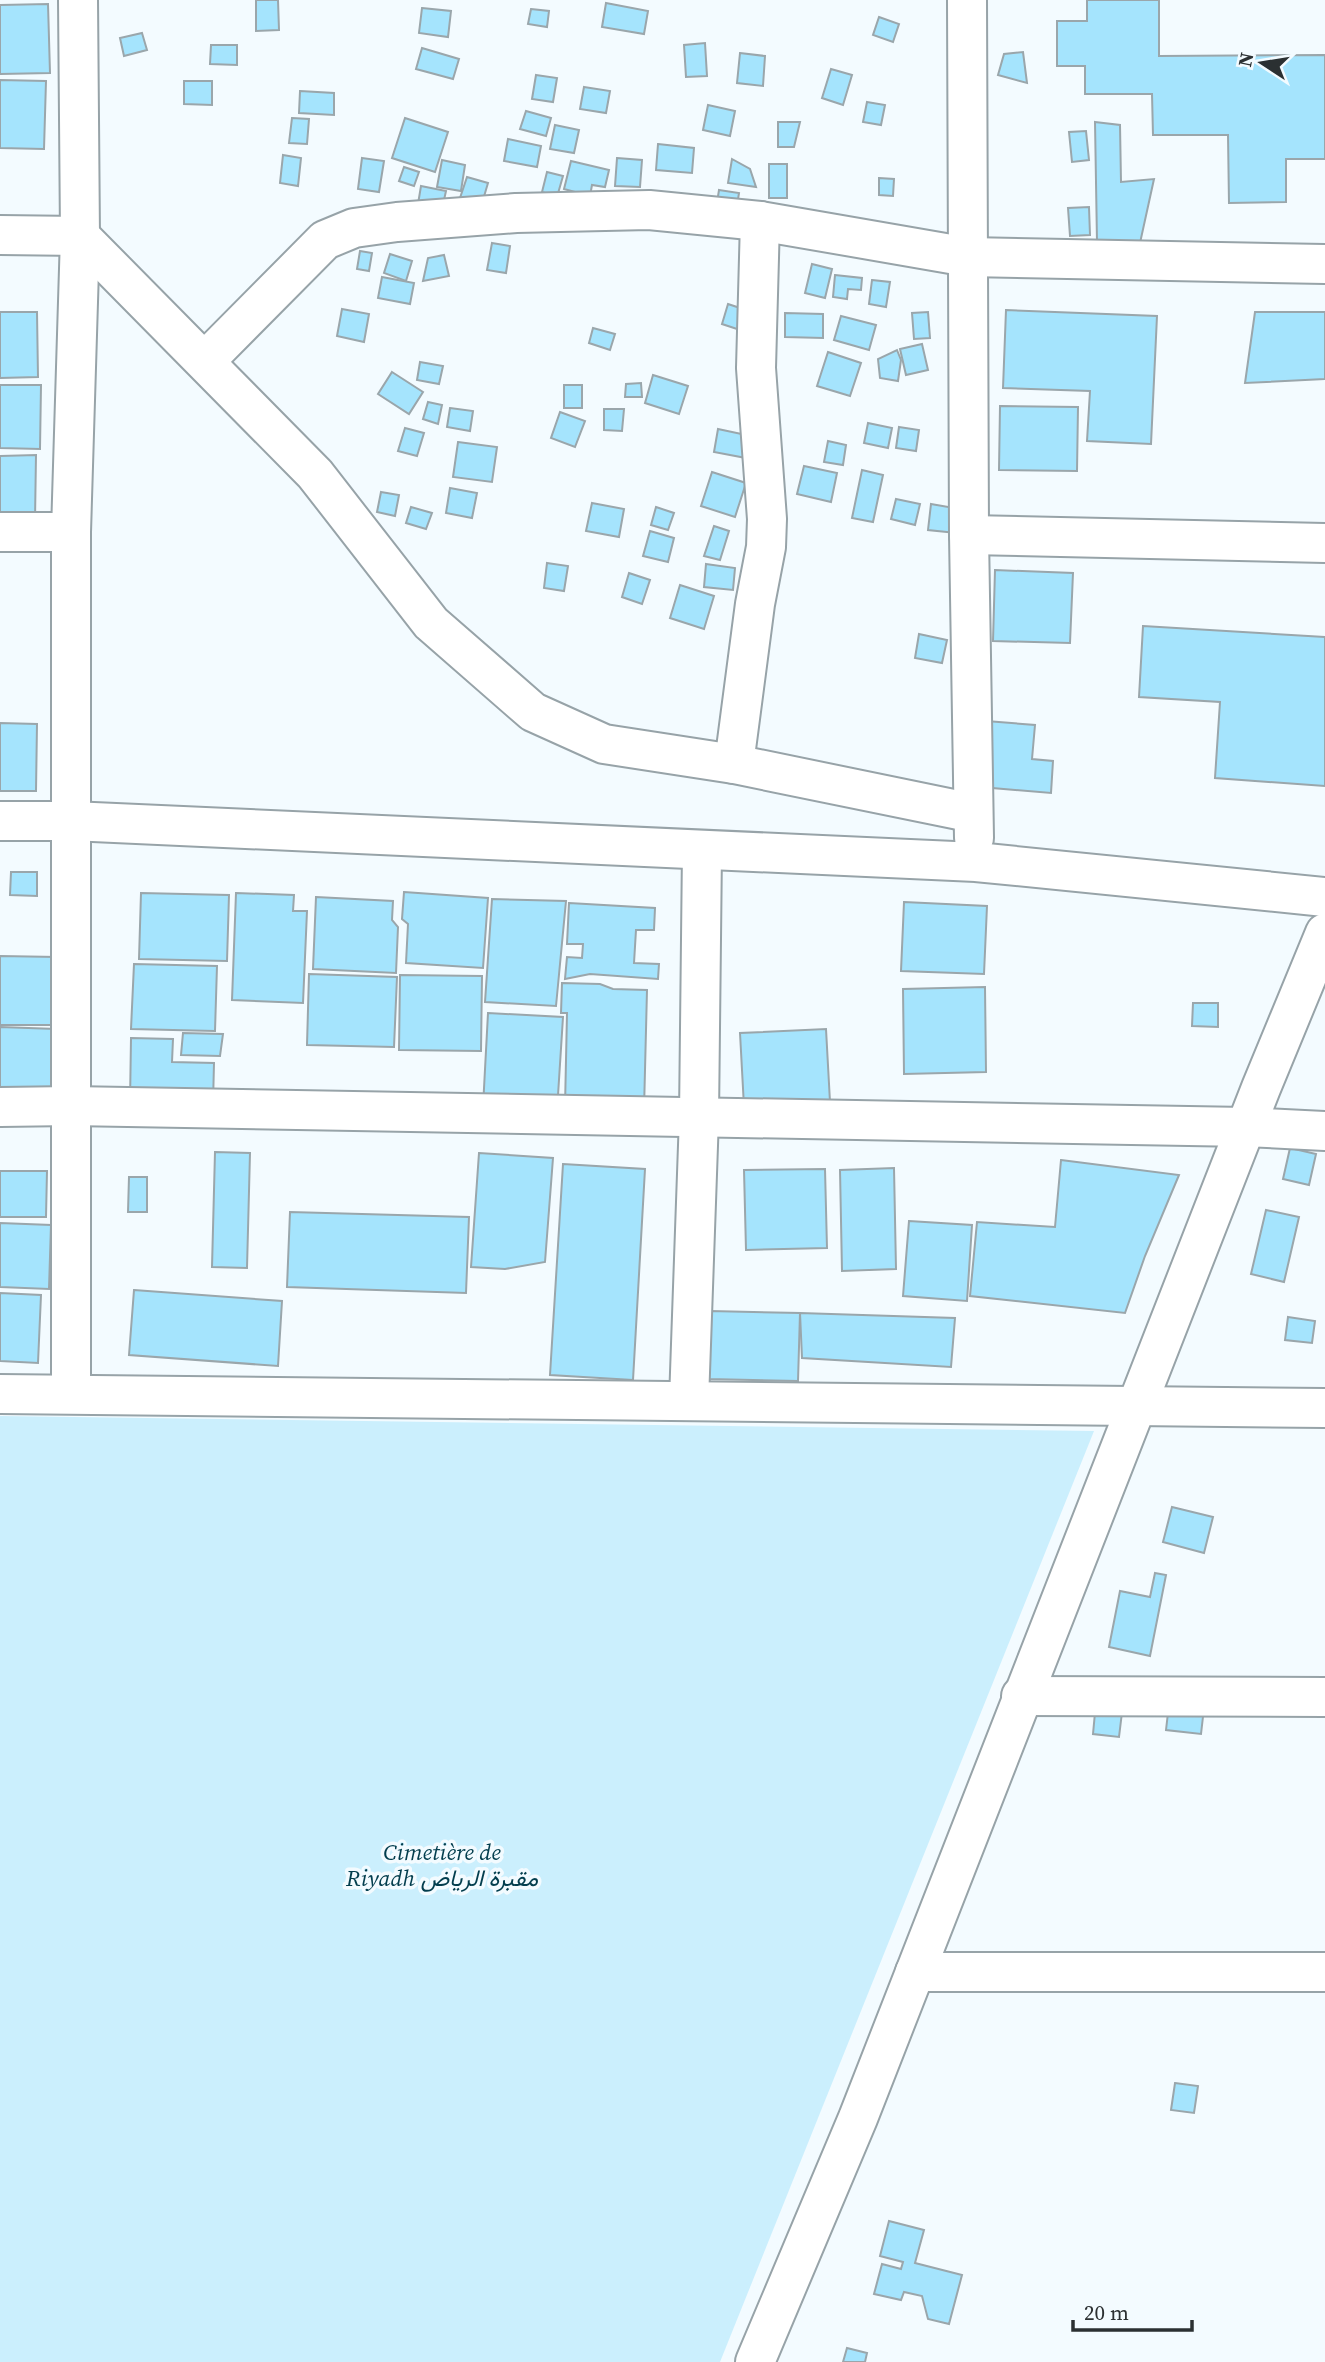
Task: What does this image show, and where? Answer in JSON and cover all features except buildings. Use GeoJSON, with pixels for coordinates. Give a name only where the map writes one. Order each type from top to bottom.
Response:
{"type":"FeatureCollection","features":[{"type":"Feature","properties":{"kind":"street"},"geometry":{"type":"LineString","coordinates":[[71,1394],[71,532],[80,236],[78,0]]}},
{"type":"Feature","properties":{"kind":"street"},"geometry":{"type":"LineString","coordinates":[[967,0],[969,535],[976,862]]}},
{"type":"Feature","properties":{"kind":"street"},"geometry":{"type":"LineString","coordinates":[[205,361],[325,240],[354,228],[516,212],[635,210],[760,221],[968,257],[1325,264]]}},
{"type":"Feature","properties":{"kind":"street"},"geometry":{"type":"LineString","coordinates":[[734,764],[767,533],[756,368],[760,221]]}},
{"type":"Feature","properties":{"kind":"street"},"geometry":{"type":"LineString","coordinates":[[0,236],[80,236],[315,474],[431,623],[533,712],[604,744],[734,764],[973,813]]}},
{"type":"Feature","properties":{"kind":"street"},"geometry":{"type":"LineString","coordinates":[[0,532],[71,532]]}},
{"type":"Feature","properties":{"kind":"street"},"geometry":{"type":"LineString","coordinates":[[969,535],[1325,543]]}},
{"type":"Feature","properties":{"kind":"street"},"geometry":{"type":"LineString","coordinates":[[0,821],[71,821],[976,862],[1325,897]]}},
{"type":"Feature","properties":{"kind":"street"},"geometry":{"type":"LineString","coordinates":[[689,1401],[699,1117],[702,850]]}},
{"type":"Feature","properties":{"kind":"street"},"geometry":{"type":"LineString","coordinates":[[755,2362],[858,2118],[1021,1696],[1325,933]]}},
{"type":"Feature","properties":{"kind":"street"},"geometry":{"type":"LineString","coordinates":[[0,1107],[699,1117],[1246,1127],[1325,1131]]}},
{"type":"Feature","properties":{"kind":"street"},"geometry":{"type":"LineString","coordinates":[[0,1394],[1325,1408]]}},
{"type":"Feature","properties":{"kind":"street"},"geometry":{"type":"LineString","coordinates":[[1021,1696],[1325,1697]]}},
{"type":"Feature","properties":{"kind":"street"},"geometry":{"type":"LineString","coordinates":[[915,1972],[1325,1972]]}},
{"type":"Feature","properties":{"kind":"green space","name":"Cimetière de Riyadh مقبرة الرياض"},"geometry":{"type":"Polygon","coordinates":[[[0,1416],[1094,1431],[720,2362],[0,2362],[0,1416]]]}}]}
